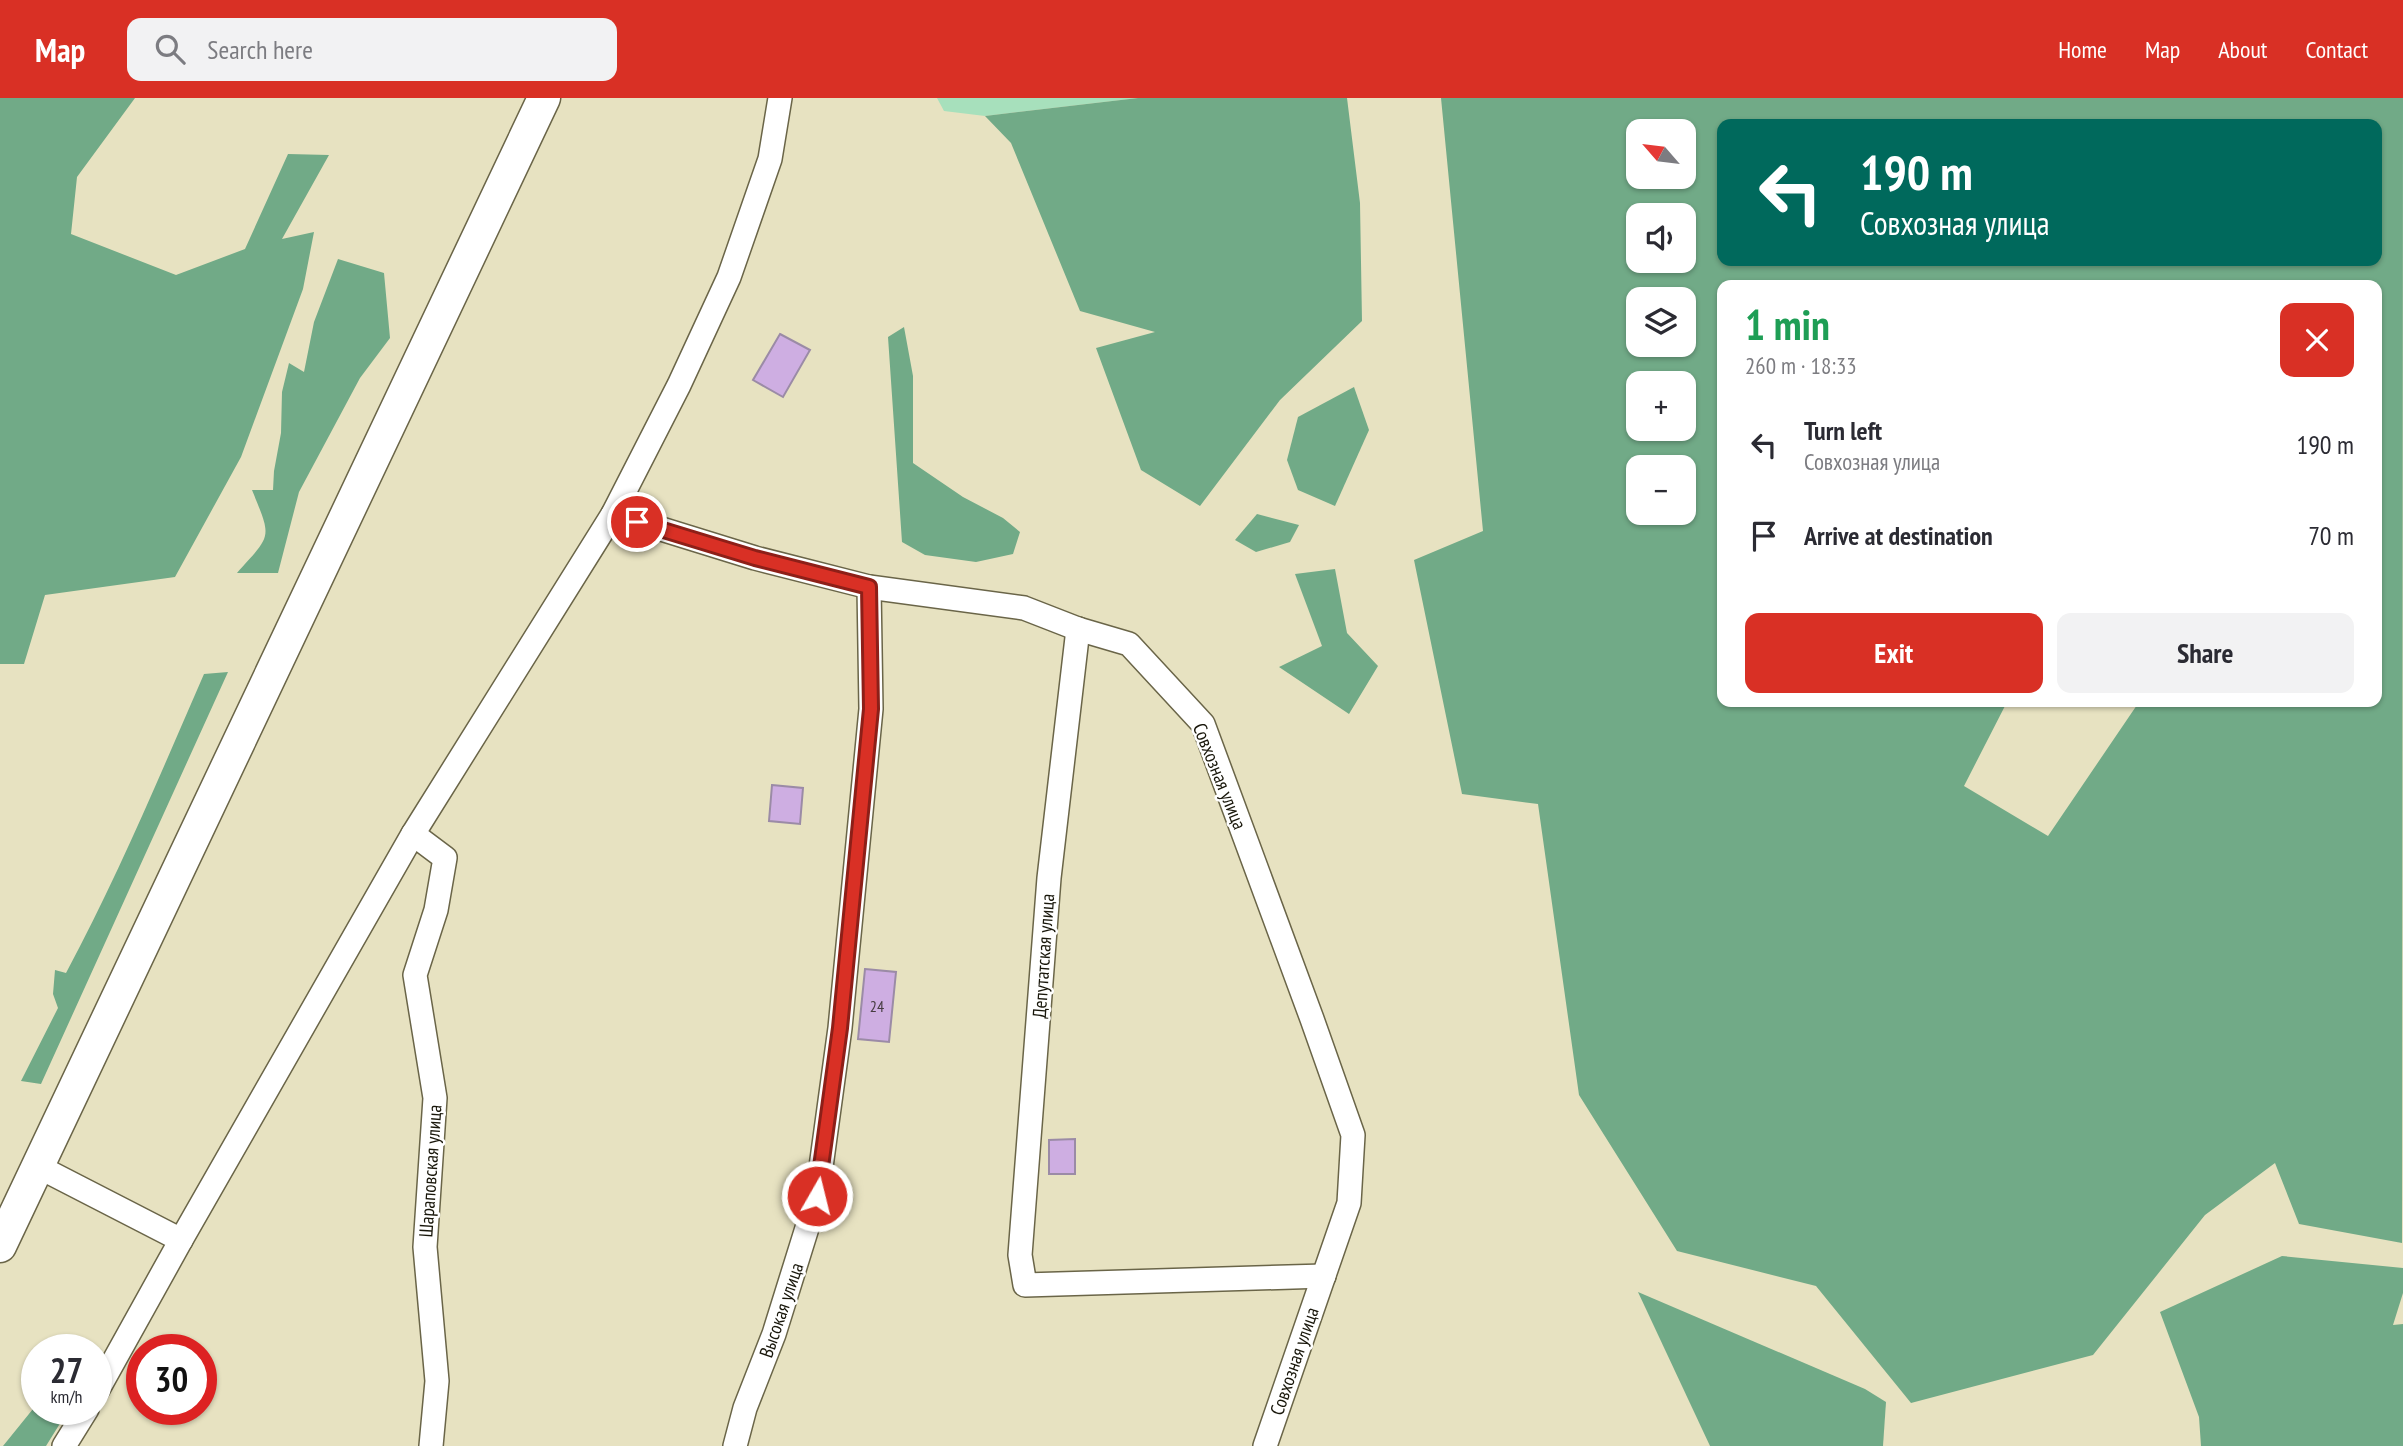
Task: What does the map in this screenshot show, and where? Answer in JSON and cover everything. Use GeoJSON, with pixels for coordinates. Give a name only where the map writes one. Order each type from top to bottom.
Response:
{"type":"FeatureCollection","features":[{"type":"Feature","properties":{"kind":"street"},"geometry":{"type":"LineString","coordinates":[[0,1246],[544,98]]}},
{"type":"Feature","properties":{"kind":"street"},"geometry":{"type":"LineString","coordinates":[[112,1364],[413,834],[613,514],[679,385],[729,277],[769,159],[780,98]]}},
{"type":"Feature","properties":{"kind":"street","name":"Совхозная улица"},"geometry":{"type":"LineString","coordinates":[[613,514],[755,558],[869,587],[1024,608],[1129,644],[1203,724],[1353,1135],[1349,1203],[1265,1446]]}},
{"type":"Feature","properties":{"kind":"street","name":"Высокая улица"},"geometry":{"type":"LineString","coordinates":[[735,1446],[745,1408],[774,1334],[817,1196],[840,1028],[871,709],[869,587]]}},
{"type":"Feature","properties":{"kind":"street","name":"Депутатская улица"},"geometry":{"type":"LineString","coordinates":[[1025,1285],[1020,1255],[1049,878],[1079,629]]}},
{"type":"Feature","properties":{"kind":"street","name":"Шараповская улица"},"geometry":{"type":"LineString","coordinates":[[413,834],[445,858],[436,910],[415,975],[435,1098],[425,1247],[437,1381],[431,1446]]}},
{"type":"Feature","properties":{"kind":"street"},"geometry":{"type":"LineString","coordinates":[[39,1167],[180,1240]]}},
{"type":"Feature","properties":{"kind":"street","name":"Совхозная улица"},"geometry":{"type":"LineString","coordinates":[[1025,1285],[1324,1276]]}},
{"type":"Feature","properties":{"kind":"street"},"geometry":{"type":"LineString","coordinates":[[67,1444],[78,1425]]}},
{"type":"Feature","properties":{"kind":"green space"},"geometry":{"type":"Polygon","coordinates":[[[0,98],[135,98],[77,177],[71,234],[176,275],[245,249],[288,154],[329,155],[282,239],[314,232],[303,289],[241,457],[175,577],[45,595],[24,664],[0,664],[0,98]]]}},
{"type":"Feature","properties":{"kind":"green space"},"geometry":{"type":"Polygon","coordinates":[[[937,98],[1138,98],[985,116],[944,111],[937,98]]]}},
{"type":"Feature","properties":{"kind":"green space"},"geometry":{"type":"Polygon","coordinates":[[[1138,98],[1347,98],[1360,203],[1362,321],[1280,400],[1200,506],[1141,470],[1096,348],[1155,332],[1080,311],[1011,143],[985,116],[1138,98]]]}},
{"type":"Feature","properties":{"kind":"green space"},"geometry":{"type":"Polygon","coordinates":[[[1441,98],[2403,98],[2402,1243],[2299,1224],[2275,1163],[2205,1215],[2093,1355],[1911,1403],[1816,1286],[1677,1251],[1579,1095],[1538,804],[1462,794],[1414,560],[1483,531],[1441,98]]]}},
{"type":"Feature","properties":{"kind":"green space"},"geometry":{"type":"Polygon","coordinates":[[[338,259],[384,273],[390,338],[360,378],[299,492],[278,573],[237,573],[257,550],[265,535],[263,518],[252,490],[273,490],[281,433],[282,392],[289,363],[304,372],[314,322],[338,259]]]}},
{"type":"Feature","properties":{"kind":"green space"},"geometry":{"type":"Polygon","coordinates":[[[904,327],[913,376],[913,463],[963,497],[1003,518],[1020,532],[1013,554],[976,562],[925,555],[902,542],[888,337],[904,327]]]}},
{"type":"Feature","properties":{"kind":"green space"},"geometry":{"type":"Polygon","coordinates":[[[1354,387],[1369,430],[1335,506],[1298,490],[1287,460],[1298,417],[1354,387]]]}},
{"type":"Feature","properties":{"kind":"green space"},"geometry":{"type":"Polygon","coordinates":[[[1257,514],[1299,525],[1290,542],[1256,552],[1235,540],[1257,514]]]}},
{"type":"Feature","properties":{"kind":"green space"},"geometry":{"type":"Polygon","coordinates":[[[1335,569],[1347,633],[1378,666],[1349,714],[1279,667],[1322,646],[1295,574],[1335,569]]]}},
{"type":"Feature","properties":{"kind":"green space"},"geometry":{"type":"Polygon","coordinates":[[[228,672],[41,1084],[21,1081],[58,1008],[53,994],[55,970],[66,973],[85,936],[138,825],[204,674],[228,672]]]}},
{"type":"Feature","properties":{"kind":"green space"},"geometry":{"type":"Polygon","coordinates":[[[2282,1256],[2403,1268],[2403,1293],[2393,1325],[2403,1324],[2403,1446],[2201,1446],[2199,1417],[2160,1312],[2282,1256]]]}},
{"type":"Feature","properties":{"kind":"green space"},"geometry":{"type":"Polygon","coordinates":[[[1638,1292],[1865,1389],[1886,1402],[1883,1446],[1710,1446],[1638,1292]]]}},
{"type":"Feature","properties":{"kind":"green space"},"geometry":{"type":"Polygon","coordinates":[[[21,1424],[59,1425],[46,1446],[3,1446],[21,1424]]]}},
{"type":"Feature","properties":{"kind":"building"},"geometry":{"type":"Polygon","coordinates":[[[780,334],[810,350],[783,397],[753,380],[780,334]]]}},
{"type":"Feature","properties":{"kind":"building"},"geometry":{"type":"Polygon","coordinates":[[[772,785],[803,788],[800,824],[769,821],[772,785]]]}},
{"type":"Feature","properties":{"kind":"building"},"geometry":{"type":"Polygon","coordinates":[[[865,969],[896,972],[889,1042],[858,1039],[865,969]]]}},
{"type":"Feature","properties":{"kind":"building"},"geometry":{"type":"Polygon","coordinates":[[[1075,1139],[1075,1174],[1049,1174],[1049,1140],[1075,1139]]]}},
{"type":"Feature","properties":{"kind":"route"},"geometry":{"type":"LineString","coordinates":[[637,522],[755,558],[869,587],[871,709],[840,1028],[817,1196]]}}]}
